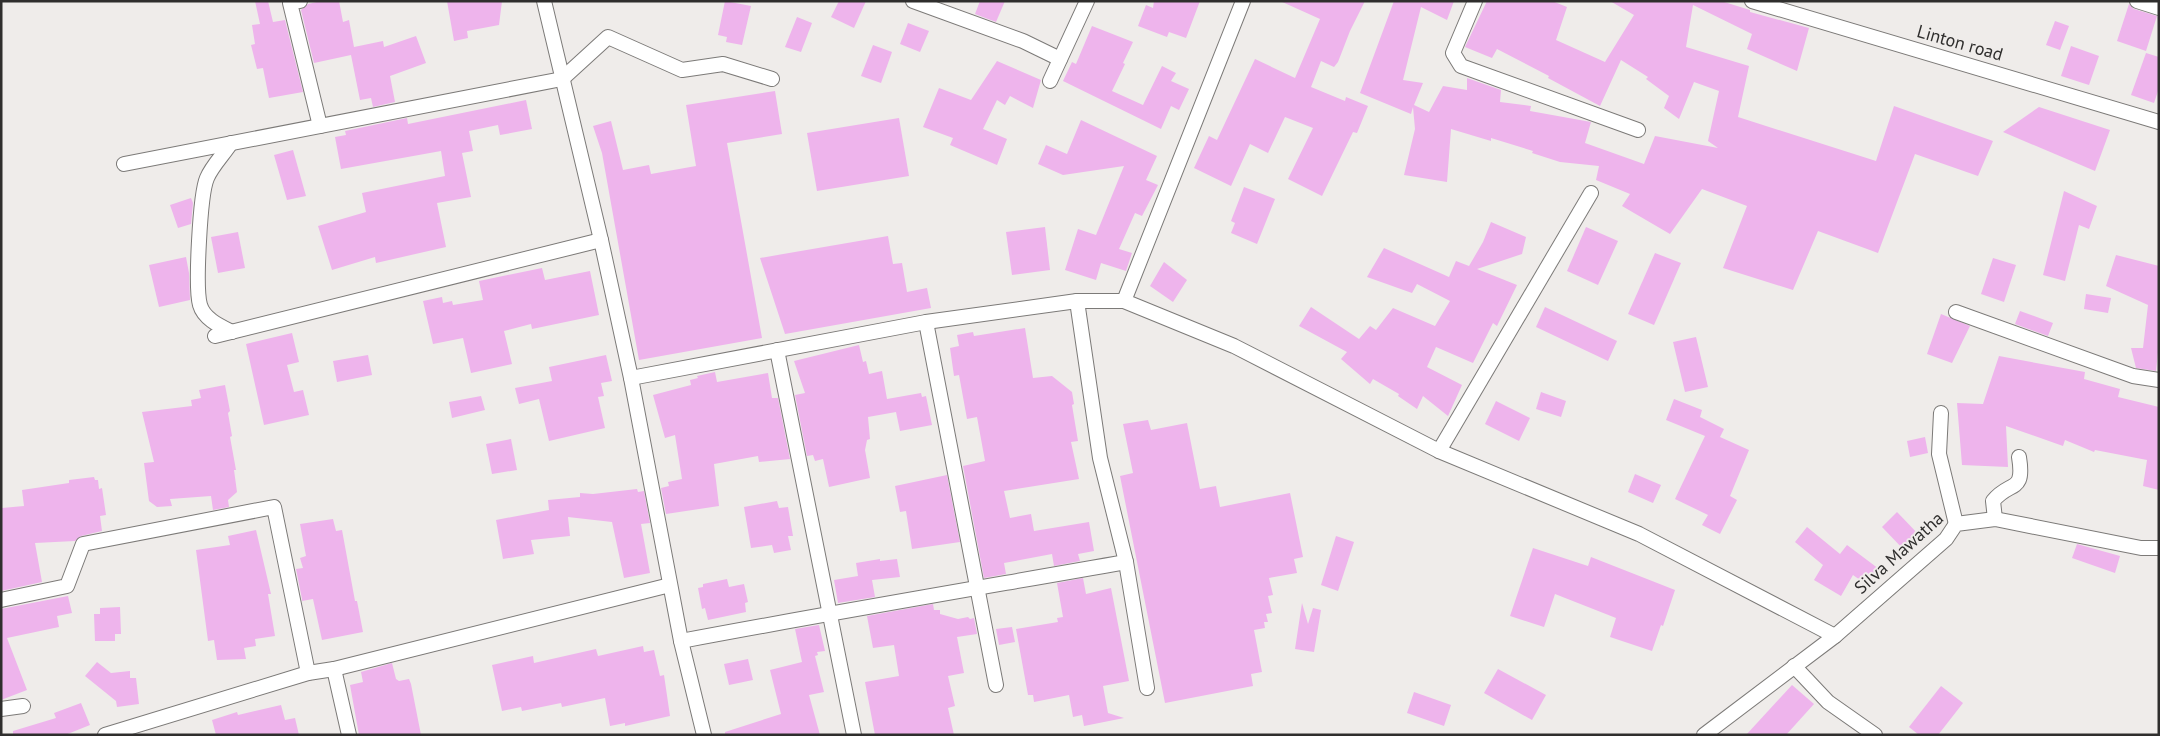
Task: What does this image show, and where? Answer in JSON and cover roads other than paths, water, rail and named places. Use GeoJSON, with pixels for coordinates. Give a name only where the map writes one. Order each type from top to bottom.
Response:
{"type":"FeatureCollection","features":[{"type":"Feature","properties":{"kind":"street"},"geometry":{"type":"LineString","coordinates":[[300,1],[290,3],[320,126]]}},
{"type":"Feature","properties":{"kind":"street"},"geometry":{"type":"LineString","coordinates":[[544,1],[602,240],[631,378],[681,641],[704,735]]}},
{"type":"Feature","properties":{"kind":"street"},"geometry":{"type":"LineString","coordinates":[[913,1],[1023,41],[1060,59]]}},
{"type":"Feature","properties":{"kind":"street"},"geometry":{"type":"LineString","coordinates":[[1050,81],[1087,1]]}},
{"type":"Feature","properties":{"kind":"street"},"geometry":{"type":"LineString","coordinates":[[1124,301],[1243,1]]}},
{"type":"Feature","properties":{"kind":"street"},"geometry":{"type":"LineString","coordinates":[[1475,1],[1453,53],[1461,66],[1638,130]]}},
{"type":"Feature","properties":{"kind":"street","name":"Linton road"},"geometry":{"type":"LineString","coordinates":[[1752,1],[2159,122]]}},
{"type":"Feature","properties":{"kind":"street"},"geometry":{"type":"LineString","coordinates":[[2137,1],[2159,8]]}},
{"type":"Feature","properties":{"kind":"street"},"geometry":{"type":"LineString","coordinates":[[124,164],[562,80],[608,37],[682,70],[723,64],[772,79]]}},
{"type":"Feature","properties":{"kind":"street"},"geometry":{"type":"LineString","coordinates":[[232,143],[207,178],[198,286],[200,306],[213,322],[232,332]]}},
{"type":"Feature","properties":{"kind":"street"},"geometry":{"type":"LineString","coordinates":[[1439,451],[1591,193]]}},
{"type":"Feature","properties":{"kind":"street"},"geometry":{"type":"LineString","coordinates":[[215,336],[602,240]]}},
{"type":"Feature","properties":{"kind":"street"},"geometry":{"type":"LineString","coordinates":[[1076,301],[1100,458],[1126,562],[1147,688]]}},
{"type":"Feature","properties":{"kind":"street"},"geometry":{"type":"LineString","coordinates":[[631,378],[926,322],[1076,301],[1124,301],[1234,346],[1439,451],[1639,534],[1835,636]]}},
{"type":"Feature","properties":{"kind":"street"},"geometry":{"type":"LineString","coordinates":[[1956,312],[2133,376],[2159,380]]}},
{"type":"Feature","properties":{"kind":"street"},"geometry":{"type":"LineString","coordinates":[[926,322],[996,685]]}},
{"type":"Feature","properties":{"kind":"street"},"geometry":{"type":"LineString","coordinates":[[777,350],[854,735]]}},
{"type":"Feature","properties":{"kind":"street"},"geometry":{"type":"LineString","coordinates":[[1941,414],[1939,454],[1956,524]]}},
{"type":"Feature","properties":{"kind":"street"},"geometry":{"type":"LineString","coordinates":[[1995,519],[1993,500],[2017,484],[2022,474],[2019,457]]}},
{"type":"Feature","properties":{"kind":"street"},"geometry":{"type":"LineString","coordinates":[[1,600],[67,586],[83,544],[274,508],[308,673]]}},
{"type":"Feature","properties":{"kind":"street","name":"Silva Mawatha"},"geometry":{"type":"LineString","coordinates":[[1704,735],[1835,636],[1946,539],[1956,524],[1995,519],[2141,548],[2159,548]]}},
{"type":"Feature","properties":{"kind":"street"},"geometry":{"type":"LineString","coordinates":[[681,641],[829,613],[1126,562]]}},
{"type":"Feature","properties":{"kind":"street"},"geometry":{"type":"LineString","coordinates":[[105,735],[308,673],[334,669],[670,585]]}},
{"type":"Feature","properties":{"kind":"street"},"geometry":{"type":"LineString","coordinates":[[1794,666],[1828,702],[1875,735]]}},
{"type":"Feature","properties":{"kind":"street"},"geometry":{"type":"LineString","coordinates":[[334,669],[349,735]]}},
{"type":"Feature","properties":{"kind":"street"},"geometry":{"type":"LineString","coordinates":[[1,709],[23,706]]}}]}
